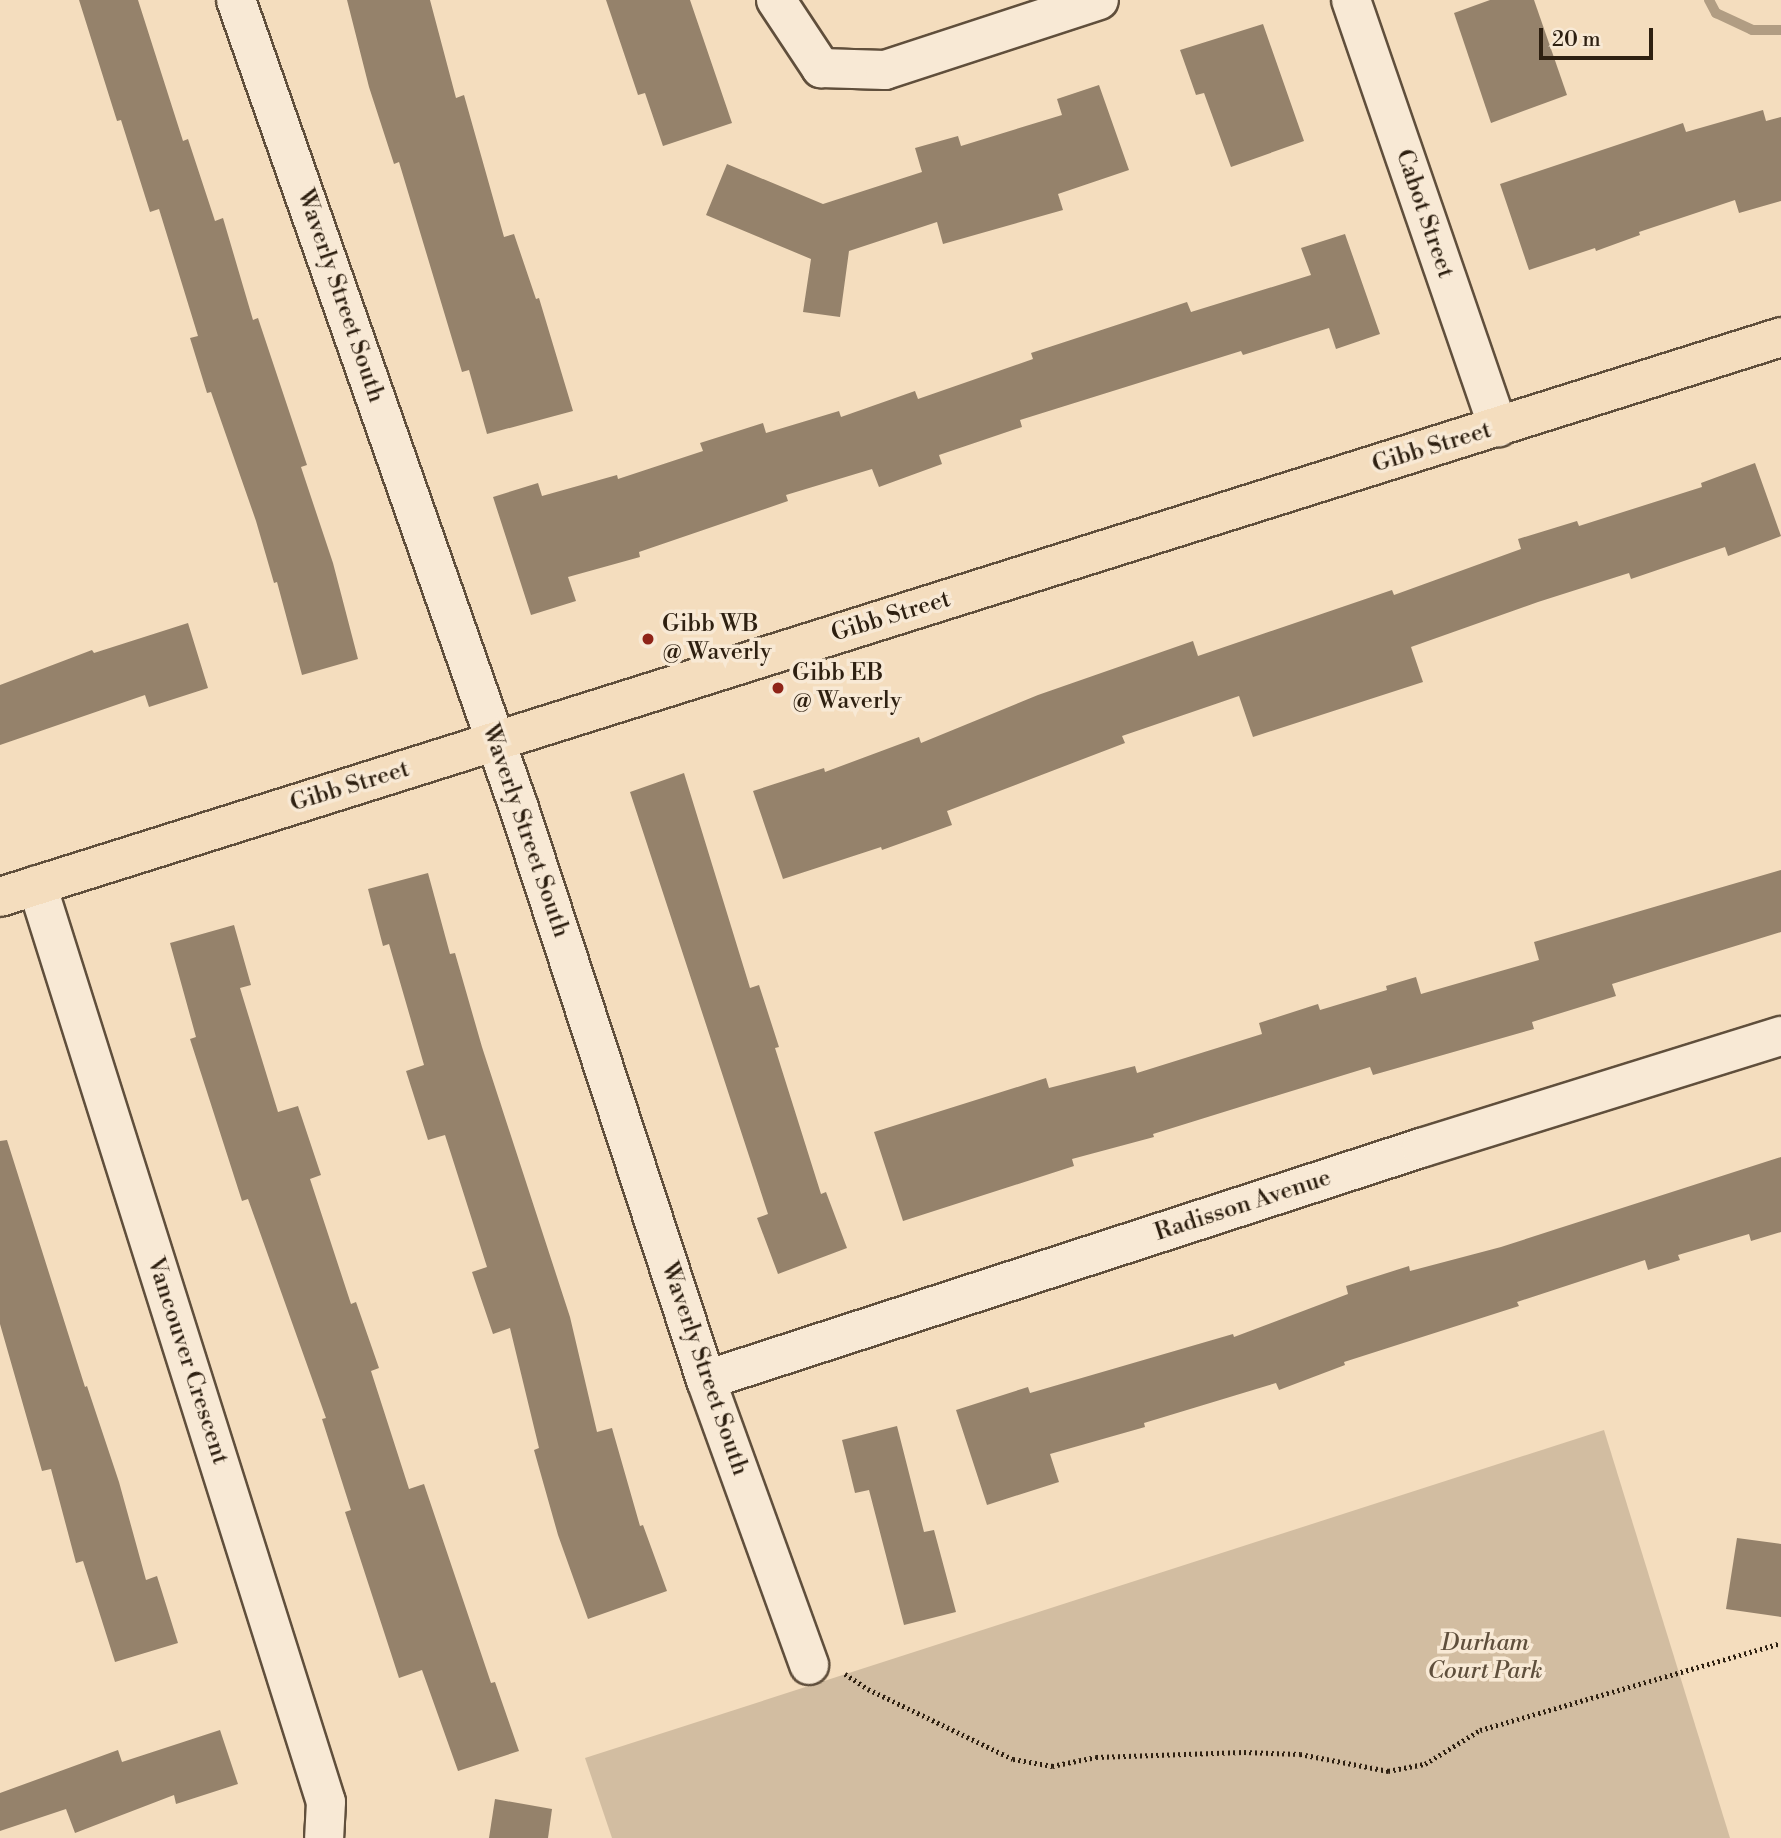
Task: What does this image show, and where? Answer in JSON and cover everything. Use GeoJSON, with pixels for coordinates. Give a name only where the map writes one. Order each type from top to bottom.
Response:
{"type":"FeatureCollection","features":[{"type":"Feature","properties":{"kind":"main road","name":"Gibb Street"},"geometry":{"type":"LineString","coordinates":[[0,897],[1781,337]]}},
{"type":"Feature","properties":{"kind":"street","name":"Waverly Street South"},"geometry":{"type":"LineString","coordinates":[[236,0],[495,741],[706,1380],[809,1665]]}},
{"type":"Feature","properties":{"kind":"street"},"geometry":{"type":"LineString","coordinates":[[776,0],[821,68],[885,70],[1099,0]]}},
{"type":"Feature","properties":{"kind":"street","name":"Cabot Street"},"geometry":{"type":"LineString","coordinates":[[1351,0],[1497,427]]}},
{"type":"Feature","properties":{"kind":"street","name":"Vancouver Crescent"},"geometry":{"type":"LineString","coordinates":[[37,885],[326,1802],[324,1838]]}},
{"type":"Feature","properties":{"kind":"street","name":"Radisson Avenue"},"geometry":{"type":"LineString","coordinates":[[706,1380],[1421,1147],[1781,1036]]}},
{"type":"Feature","properties":{"kind":"path"},"geometry":{"type":"LineString","coordinates":[[809,1665],[837,1669],[867,1689],[1013,1759],[1052,1766],[1096,1758],[1244,1752],[1300,1754],[1388,1771],[1424,1764],[1480,1730],[1781,1643]]}},
{"type":"Feature","properties":{"kind":"green space","name":"Durham Court Park"},"geometry":{"type":"Polygon","coordinates":[[[1604,1430],[1730,1838],[612,1838],[585,1758],[1604,1430]]]}},
{"type":"Feature","properties":{"kind":"building"},"geometry":{"type":"Polygon","coordinates":[[[79,0],[138,0],[183,141],[188,139],[215,221],[223,218],[253,320],[258,318],[307,465],[301,467],[333,563],[358,659],[302,675],[277,582],[274,583],[256,521],[211,392],[207,393],[190,338],[198,336],[159,209],[150,212],[121,120],[117,121],[79,0]]]}},
{"type":"Feature","properties":{"kind":"building"},"geometry":{"type":"Polygon","coordinates":[[[347,0],[430,0],[456,98],[464,95],[504,237],[514,234],[536,299],[539,298],[573,411],[487,434],[469,370],[462,372],[399,162],[394,164],[369,87],[347,0]]]}},
{"type":"Feature","properties":{"kind":"building"},"geometry":{"type":"Polygon","coordinates":[[[606,0],[690,0],[732,123],[663,146],[645,93],[638,95],[606,0]]]}},
{"type":"Feature","properties":{"kind":"building"},"geometry":{"type":"Polygon","coordinates":[[[1490,0],[1534,0],[1567,95],[1491,123],[1454,13],[1490,0]]]}},
{"type":"Feature","properties":{"kind":"building"},"geometry":{"type":"Polygon","coordinates":[[[1263,24],[1304,141],[1231,167],[1204,93],[1196,95],[1180,50],[1263,24]]]}},
{"type":"Feature","properties":{"kind":"building"},"geometry":{"type":"Polygon","coordinates":[[[1099,85],[1129,170],[1058,194],[1063,210],[943,244],[937,222],[849,251],[840,317],[803,312],[811,259],[706,215],[727,164],[823,204],[922,172],[915,148],[958,136],[961,146],[1062,115],[1057,99],[1099,85]]]}},
{"type":"Feature","properties":{"kind":"building"},"geometry":{"type":"Polygon","coordinates":[[[1763,110],[1766,121],[1781,117],[1781,201],[1739,213],[1735,200],[1639,232],[1640,235],[1596,251],[1595,248],[1529,270],[1500,184],[1683,123],[1686,132],[1763,110]]]}},
{"type":"Feature","properties":{"kind":"building"},"geometry":{"type":"Polygon","coordinates":[[[1345,234],[1380,334],[1336,349],[1329,328],[1243,355],[1241,351],[1020,420],[1022,427],[939,455],[942,464],[879,487],[872,469],[786,495],[788,501],[639,552],[640,557],[568,577],[576,601],[531,615],[493,497],[538,483],[542,496],[617,475],[618,479],[703,451],[700,443],[763,423],[766,433],[839,411],[841,417],[915,391],[918,399],[1033,359],[1031,353],[1187,302],[1191,312],[1311,275],[1301,248],[1345,234]]]}},
{"type":"Feature","properties":{"kind":"building"},"geometry":{"type":"Polygon","coordinates":[[[1755,463],[1781,536],[1728,556],[1725,547],[1631,579],[1629,573],[1411,647],[1423,682],[1253,737],[1239,696],[1122,736],[1125,743],[947,811],[952,825],[882,850],[881,847],[783,879],[753,791],[824,768],[825,772],[919,737],[921,743],[1038,695],[1193,641],[1198,656],[1392,590],[1394,595],[1521,549],[1518,539],[1577,521],[1579,526],[1702,487],[1701,483],[1755,463]]]}},
{"type":"Feature","properties":{"kind":"building"},"geometry":{"type":"Polygon","coordinates":[[[188,623],[208,688],[149,707],[145,695],[0,745],[0,685],[92,650],[94,653],[188,623]]]}},
{"type":"Feature","properties":{"kind":"building"},"geometry":{"type":"Polygon","coordinates":[[[684,773],[750,988],[759,985],[779,1047],[775,1048],[821,1194],[826,1192],[847,1248],[778,1274],[757,1218],[768,1214],[630,792],[684,773]]]}},
{"type":"Feature","properties":{"kind":"building"},"geometry":{"type":"Polygon","coordinates":[[[1781,870],[1781,932],[1612,984],[1616,996],[1532,1022],[1534,1029],[1373,1075],[1370,1067],[1153,1134],[1154,1137],[1072,1159],[1074,1166],[903,1221],[874,1132],[1046,1078],[1049,1088],[1135,1066],[1137,1073],[1262,1034],[1259,1023],[1318,1004],[1320,1010],[1387,990],[1386,986],[1416,977],[1421,994],[1539,960],[1534,942],[1781,870]]]}},
{"type":"Feature","properties":{"kind":"building"},"geometry":{"type":"Polygon","coordinates":[[[428,873],[450,954],[455,953],[482,1047],[570,1317],[597,1432],[612,1428],[640,1526],[643,1525],[667,1591],[588,1619],[558,1535],[534,1450],[539,1448],[510,1328],[493,1334],[472,1272],[487,1267],[445,1135],[428,1140],[406,1071],[424,1065],[389,944],[383,946],[368,889],[428,873]]]}},
{"type":"Feature","properties":{"kind":"building"},"geometry":{"type":"Polygon","coordinates":[[[234,925],[251,985],[240,988],[278,1112],[298,1106],[321,1175],[310,1179],[351,1304],[356,1302],[379,1368],[371,1371],[409,1489],[424,1484],[491,1683],[495,1682],[519,1751],[458,1771],[422,1670],[399,1678],[345,1512],[351,1510],[322,1419],[326,1418],[248,1199],[242,1201],[190,1039],[196,1037],[170,943],[234,925]]]}},
{"type":"Feature","properties":{"kind":"building"},"geometry":{"type":"Polygon","coordinates":[[[7,1140],[85,1387],[87,1386],[119,1482],[146,1580],[157,1576],[178,1643],[115,1662],[83,1561],[76,1563],[51,1469],[42,1471],[0,1324],[0,1141],[7,1140]]]}},
{"type":"Feature","properties":{"kind":"building"},"geometry":{"type":"Polygon","coordinates":[[[1781,1157],[1781,1232],[1751,1241],[1749,1234],[1678,1255],[1680,1260],[1648,1270],[1645,1260],[1517,1302],[1519,1306],[1344,1362],[1345,1365],[1279,1390],[1276,1383],[1144,1423],[1145,1427],[1050,1454],[1059,1482],[987,1505],[956,1410],[1028,1387],[1030,1393],[1233,1334],[1234,1337],[1348,1294],[1346,1286],[1409,1266],[1410,1271],[1501,1247],[1781,1157]]]}},
{"type":"Feature","properties":{"kind":"building"},"geometry":{"type":"Polygon","coordinates":[[[897,1426],[924,1532],[934,1530],[956,1612],[904,1625],[869,1490],[855,1493],[842,1440],[897,1426]]]}},
{"type":"Feature","properties":{"kind":"building"},"geometry":{"type":"Polygon","coordinates":[[[1737,1538],[1781,1544],[1781,1617],[1726,1609],[1737,1538]]]}},
{"type":"Feature","properties":{"kind":"building"},"geometry":{"type":"Polygon","coordinates":[[[220,1730],[238,1784],[176,1804],[174,1795],[75,1833],[66,1809],[0,1831],[0,1793],[118,1750],[122,1762],[220,1730]]]}},
{"type":"Feature","properties":{"kind":"building"},"geometry":{"type":"Polygon","coordinates":[[[495,1799],[552,1809],[548,1838],[489,1838],[495,1799]]]}},
{"type":"Feature","properties":{"kind":"waterway"},"geometry":{"type":"LineString","coordinates":[[1709,0],[1716,13],[1752,30],[1781,30]]}},
{"type":"Feature","properties":{"kind":"place","name":"Gibb WB @ Waverly"},"geometry":{"type":"Point","coordinates":[648,639]}},
{"type":"Feature","properties":{"kind":"place","name":"Gibb EB @ Waverly"},"geometry":{"type":"Point","coordinates":[778,688]}}]}
